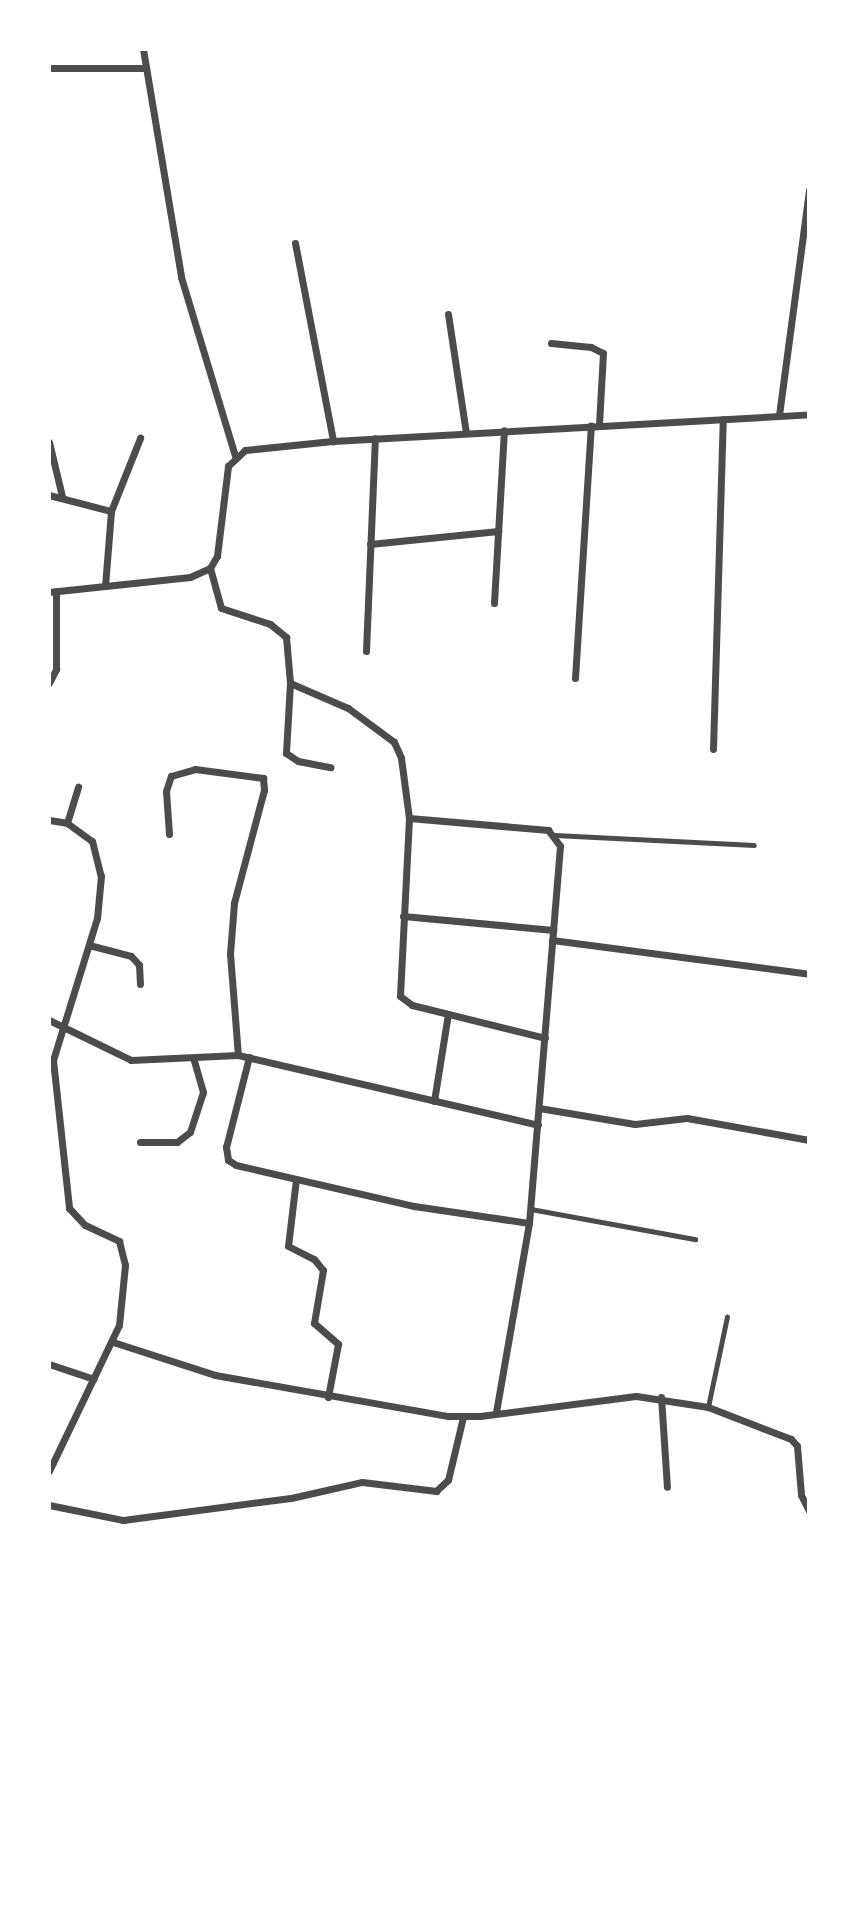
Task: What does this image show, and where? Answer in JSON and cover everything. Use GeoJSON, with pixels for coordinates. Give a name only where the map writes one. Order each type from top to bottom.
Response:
{"type":"FeatureCollection","features":[{"type":"Feature","properties":{"kind":"street"},"geometry":{"type":"LineString","coordinates":[[143,49],[181,276],[235,456]]}},
{"type":"Feature","properties":{"kind":"street"},"geometry":{"type":"LineString","coordinates":[[49,68],[146,68]]}},
{"type":"Feature","properties":{"kind":"street"},"geometry":{"type":"LineString","coordinates":[[779,415],[809,190]]}},
{"type":"Feature","properties":{"kind":"street"},"geometry":{"type":"LineString","coordinates":[[295,243],[333,441]]}},
{"type":"Feature","properties":{"kind":"street"},"geometry":{"type":"LineString","coordinates":[[448,314],[466,433]]}},
{"type":"Feature","properties":{"kind":"street"},"geometry":{"type":"LineString","coordinates":[[551,343],[591,347],[603,353],[575,678]]}},
{"type":"Feature","properties":{"kind":"street"},"geometry":{"type":"LineString","coordinates":[[49,683],[56,669],[53,592],[190,577],[210,568],[217,556],[224,481],[235,456],[245,450],[375,438],[809,414]]}},
{"type":"Feature","properties":{"kind":"street"},"geometry":{"type":"LineString","coordinates":[[713,749],[723,419]]}},
{"type":"Feature","properties":{"kind":"street"},"geometry":{"type":"LineString","coordinates":[[494,603],[504,430]]}},
{"type":"Feature","properties":{"kind":"street"},"geometry":{"type":"LineString","coordinates":[[105,586],[111,511],[140,438]]}},
{"type":"Feature","properties":{"kind":"street"},"geometry":{"type":"LineString","coordinates":[[366,651],[375,438]]}},
{"type":"Feature","properties":{"kind":"street"},"geometry":{"type":"LineString","coordinates":[[49,442],[62,496]]}},
{"type":"Feature","properties":{"kind":"street"},"geometry":{"type":"LineString","coordinates":[[49,495],[62,496],[111,511]]}},
{"type":"Feature","properties":{"kind":"street"},"geometry":{"type":"LineString","coordinates":[[370,544],[499,531]]}},
{"type":"Feature","properties":{"kind":"street"},"geometry":{"type":"LineString","coordinates":[[210,568],[221,608],[270,624],[286,637],[290,683],[286,754],[298,761],[330,767]]}},
{"type":"Feature","properties":{"kind":"street"},"geometry":{"type":"LineString","coordinates":[[290,683],[348,708],[394,742],[401,758],[409,818],[400,996],[412,1005],[545,1038]]}},
{"type":"Feature","properties":{"kind":"street"},"geometry":{"type":"LineString","coordinates":[[169,834],[166,791],[171,776],[195,769],[262,778],[264,790],[234,902],[230,954],[238,1055]]}},
{"type":"Feature","properties":{"kind":"street"},"geometry":{"type":"LineString","coordinates":[[67,823],[78,787]]}},
{"type":"Feature","properties":{"kind":"street"},"geometry":{"type":"LineString","coordinates":[[409,818],[531,828],[555,835],[560,846],[531,1209],[496,1413]]}},
{"type":"Feature","properties":{"kind":"street"},"geometry":{"type":"LineString","coordinates":[[49,820],[67,823],[80,830],[97,852],[101,893],[65,1027],[51,1061],[69,1208],[74,1218],[108,1233],[124,1249],[124,1306],[113,1342],[49,1471]]}},
{"type":"Feature","properties":{"kind":"street"},"geometry":{"type":"LineString","coordinates":[[403,916],[553,930]]}},
{"type":"Feature","properties":{"kind":"street"},"geometry":{"type":"LineString","coordinates":[[552,940],[809,974]]}},
{"type":"Feature","properties":{"kind":"street"},"geometry":{"type":"LineString","coordinates":[[89,945],[131,956],[139,965],[140,984]]}},
{"type":"Feature","properties":{"kind":"street"},"geometry":{"type":"LineString","coordinates":[[434,1101],[448,1014]]}},
{"type":"Feature","properties":{"kind":"street"},"geometry":{"type":"LineString","coordinates":[[49,1020],[131,1060],[238,1055],[538,1125]]}},
{"type":"Feature","properties":{"kind":"street"},"geometry":{"type":"LineString","coordinates":[[249,1057],[226,1147],[228,1160],[296,1179],[414,1206],[529,1223]]}},
{"type":"Feature","properties":{"kind":"street"},"geometry":{"type":"LineString","coordinates":[[140,1142],[177,1142],[190,1132],[203,1092],[193,1058]]}},
{"type":"Feature","properties":{"kind":"street"},"geometry":{"type":"LineString","coordinates":[[540,1108],[635,1124],[687,1118],[809,1140]]}},
{"type":"Feature","properties":{"kind":"street"},"geometry":{"type":"LineString","coordinates":[[296,1179],[288,1246],[314,1259],[323,1270],[314,1324],[338,1344],[328,1397]]}},
{"type":"Feature","properties":{"kind":"street"},"geometry":{"type":"LineString","coordinates":[[113,1342],[189,1369],[328,1397],[463,1417],[604,1399],[661,1398],[708,1407],[791,1439],[797,1446],[802,1495],[809,1511]]}},
{"type":"Feature","properties":{"kind":"street"},"geometry":{"type":"LineString","coordinates":[[49,1364],[94,1380]]}},
{"type":"Feature","properties":{"kind":"street"},"geometry":{"type":"LineString","coordinates":[[661,1398],[667,1487]]}},
{"type":"Feature","properties":{"kind":"street"},"geometry":{"type":"LineString","coordinates":[[49,1505],[123,1520],[291,1498],[362,1482],[436,1491],[448,1480],[463,1417]]}},
{"type":"Feature","properties":{"kind":"lane"},"geometry":{"type":"LineString","coordinates":[[555,835],[754,845]]}},
{"type":"Feature","properties":{"kind":"lane"},"geometry":{"type":"LineString","coordinates":[[531,1209],[695,1239]]}},
{"type":"Feature","properties":{"kind":"lane"},"geometry":{"type":"LineString","coordinates":[[708,1407],[727,1317]]}}]}
